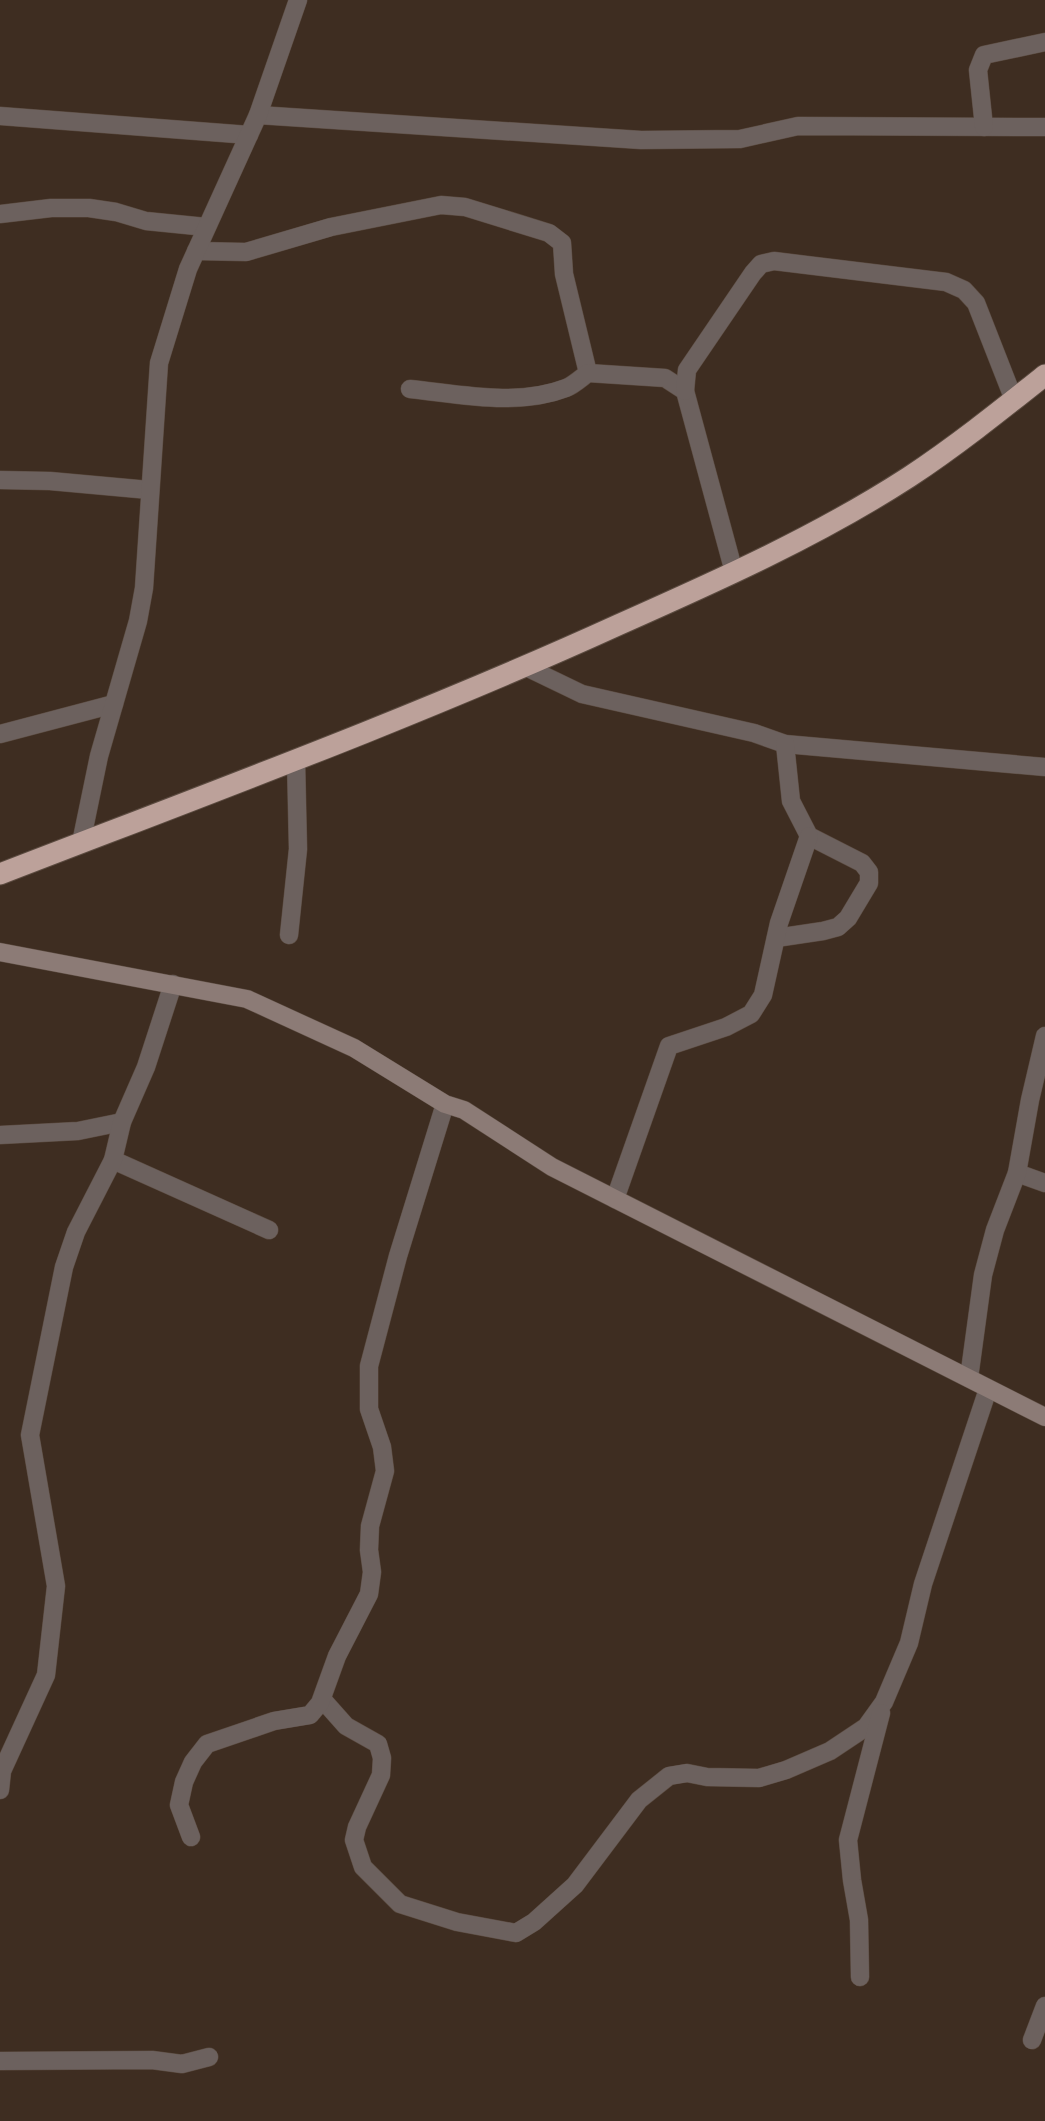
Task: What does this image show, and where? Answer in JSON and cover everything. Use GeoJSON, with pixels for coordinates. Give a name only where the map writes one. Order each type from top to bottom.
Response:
{"type":"FeatureCollection","features":[{"type":"Feature","properties":{"kind":"highway"},"geometry":{"type":"LineString","coordinates":[[0,874],[296,760],[526,667],[734,572],[788,546],[908,478],[1045,375]]}},
{"type":"Feature","properties":{"kind":"street"},"geometry":{"type":"LineString","coordinates":[[81,843],[99,756],[138,621],[144,588],[159,363],[188,269],[258,115],[298,0]]}},
{"type":"Feature","properties":{"kind":"street"},"geometry":{"type":"LineString","coordinates":[[984,127],[978,70],[984,55],[1045,42]]}},
{"type":"Feature","properties":{"kind":"street"},"geometry":{"type":"LineString","coordinates":[[258,115],[641,140],[731,139],[798,127],[1045,127]]}},
{"type":"Feature","properties":{"kind":"street"},"geometry":{"type":"LineString","coordinates":[[0,116],[249,135]]}},
{"type":"Feature","properties":{"kind":"street"},"geometry":{"type":"LineString","coordinates":[[196,251],[246,252],[331,227],[441,205],[465,206],[549,233],[562,243],[564,274],[588,373]]}},
{"type":"Feature","properties":{"kind":"street"},"geometry":{"type":"LineString","coordinates":[[0,214],[51,208],[89,208],[116,212],[146,221],[206,228]]}},
{"type":"Feature","properties":{"kind":"street"},"geometry":{"type":"LineString","coordinates":[[734,572],[685,391],[687,370],[761,264],[774,261],[946,282],[964,290],[976,303],[1014,400]]}},
{"type":"Feature","properties":{"kind":"street"},"geometry":{"type":"LineString","coordinates":[[410,389],[499,398],[537,396],[568,388],[588,373],[665,378],[687,370]]}},
{"type":"Feature","properties":{"kind":"street"},"geometry":{"type":"LineString","coordinates":[[665,378],[685,391]]}},
{"type":"Feature","properties":{"kind":"street"},"geometry":{"type":"LineString","coordinates":[[0,480],[50,481],[149,490]]}},
{"type":"Feature","properties":{"kind":"street"},"geometry":{"type":"LineString","coordinates":[[526,667],[582,694],[754,733],[785,744],[1045,767]]}},
{"type":"Feature","properties":{"kind":"street"},"geometry":{"type":"LineString","coordinates":[[0,734],[114,704]]}},
{"type":"Feature","properties":{"kind":"street"},"geometry":{"type":"LineString","coordinates":[[776,938],[838,927],[848,918],[869,883],[869,872],[862,863],[808,836],[791,801],[785,744]]}},
{"type":"Feature","properties":{"kind":"street"},"geometry":{"type":"LineString","coordinates":[[289,935],[298,849],[296,760]]}},
{"type":"Feature","properties":{"kind":"street"},"geometry":{"type":"LineString","coordinates":[[615,1199],[669,1046],[726,1027],[751,1014],[763,995],[779,923],[808,836]]}},
{"type":"Feature","properties":{"kind":"street"},"geometry":{"type":"LineString","coordinates":[[0,952],[247,999],[354,1048],[445,1104],[464,1110],[552,1167],[1045,1417]]}},
{"type":"Feature","properties":{"kind":"street"},"geometry":{"type":"LineString","coordinates":[[0,1790],[2,1770],[46,1675],[56,1586],[30,1436],[64,1267],[76,1233],[113,1160],[122,1122],[146,1067],[173,984]]}},
{"type":"Feature","properties":{"kind":"street"},"geometry":{"type":"LineString","coordinates":[[969,1378],[983,1275],[995,1230],[1017,1173],[1045,1035]]}},
{"type":"Feature","properties":{"kind":"street"},"geometry":{"type":"LineString","coordinates":[[191,1837],[179,1805],[184,1782],[193,1762],[207,1744],[274,1721],[310,1714],[322,1699],[337,1656],[369,1594],[372,1572],[370,1526],[385,1471],[382,1447],[369,1409],[369,1366],[398,1256],[445,1104]]}},
{"type":"Feature","properties":{"kind":"street"},"geometry":{"type":"LineString","coordinates":[[0,1135],[78,1131],[122,1122]]}},
{"type":"Feature","properties":{"kind":"street"},"geometry":{"type":"LineString","coordinates":[[113,1160],[269,1230]]}},
{"type":"Feature","properties":{"kind":"street"},"geometry":{"type":"LineString","coordinates":[[1017,1173],[1045,1183]]}},
{"type":"Feature","properties":{"kind":"street"},"geometry":{"type":"LineString","coordinates":[[860,1977],[859,1920],[848,1840],[884,1702],[909,1643],[923,1584],[988,1389]]}},
{"type":"Feature","properties":{"kind":"street"},"geometry":{"type":"LineString","coordinates":[[322,1699],[346,1726],[378,1744],[382,1758],[381,1775],[357,1826],[355,1840],[363,1867],[401,1904],[457,1922],[507,1933],[516,1933],[534,1922],[575,1885],[639,1800],[669,1776],[687,1773],[707,1777],[759,1778],[786,1770],[830,1751],[866,1727],[884,1702]]}},
{"type":"Feature","properties":{"kind":"street"},"geometry":{"type":"LineString","coordinates":[[1032,2040],[1045,2006]]}},
{"type":"Feature","properties":{"kind":"street"},"geometry":{"type":"LineString","coordinates":[[0,2061],[152,2060],[183,2064],[209,2057]]}}]}
